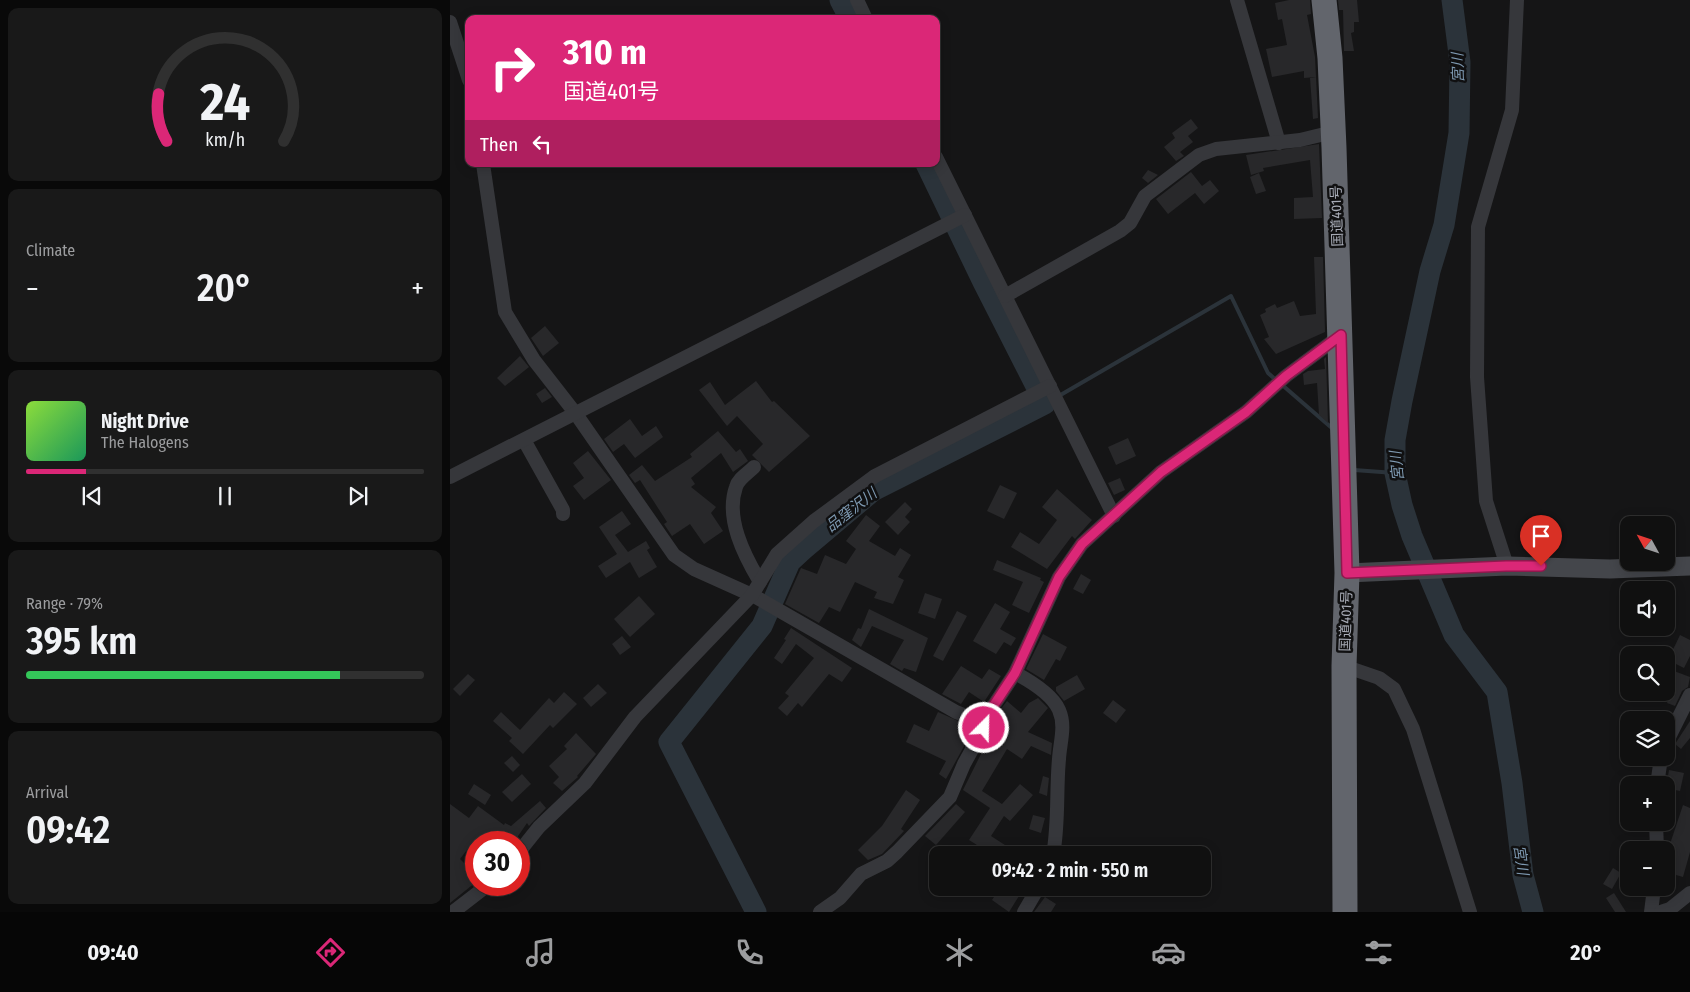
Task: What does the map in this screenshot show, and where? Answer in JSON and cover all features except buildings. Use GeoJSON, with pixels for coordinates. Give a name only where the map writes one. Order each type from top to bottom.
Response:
{"type":"FeatureCollection","features":[{"type":"Feature","properties":{"kind":"highway","name":"国道401号"},"geometry":{"type":"LineString","coordinates":[[1324,0],[1330,58],[1341,335],[1355,572],[1344,666],[1346,912]]}},
{"type":"Feature","properties":{"kind":"main road"},"geometry":{"type":"LineString","coordinates":[[1355,572],[1503,566],[1610,568],[1690,566]]}},
{"type":"Feature","properties":{"kind":"street"},"geometry":{"type":"LineString","coordinates":[[857,0],[864,15]]}},
{"type":"Feature","properties":{"kind":"street"},"geometry":{"type":"LineString","coordinates":[[1237,0],[1279,143]]}},
{"type":"Feature","properties":{"kind":"street"},"geometry":{"type":"LineString","coordinates":[[1503,566],[1486,500],[1477,377],[1478,226],[1512,110],[1517,0]]}},
{"type":"Feature","properties":{"kind":"street"},"geometry":{"type":"LineString","coordinates":[[450,22],[465,68]]}},
{"type":"Feature","properties":{"kind":"street"},"geometry":{"type":"LineString","coordinates":[[1006,296],[1120,231],[1130,223],[1145,196],[1199,155],[1216,149],[1300,140],[1333,132]]}},
{"type":"Feature","properties":{"kind":"street"},"geometry":{"type":"LineString","coordinates":[[940,166],[1114,516]]}},
{"type":"Feature","properties":{"kind":"street"},"geometry":{"type":"LineString","coordinates":[[484,167],[505,312],[534,360],[576,414],[674,555],[694,569],[752,595],[956,712],[979,721],[994,705],[1015,673],[1059,577],[1082,544],[1161,472],[1246,412],[1286,376],[1341,335]]}},
{"type":"Feature","properties":{"kind":"street"},"geometry":{"type":"LineString","coordinates":[[450,477],[965,215]]}},
{"type":"Feature","properties":{"kind":"street"},"geometry":{"type":"LineString","coordinates":[[530,838],[585,782],[635,717],[752,595],[777,554],[814,521],[875,476],[1050,386]]}},
{"type":"Feature","properties":{"kind":"street"},"geometry":{"type":"LineString","coordinates":[[524,440],[563,510],[563,514]]}},
{"type":"Feature","properties":{"kind":"street"},"geometry":{"type":"LineString","coordinates":[[754,467],[736,485],[732,512],[743,546],[760,582]]}},
{"type":"Feature","properties":{"kind":"street"},"geometry":{"type":"LineString","coordinates":[[1344,666],[1379,678],[1394,689],[1413,729],[1470,912]]}},
{"type":"Feature","properties":{"kind":"street"},"geometry":{"type":"LineString","coordinates":[[1015,673],[1030,681],[1050,699],[1059,709],[1064,725],[1059,759],[1057,834],[1055,846]]}},
{"type":"Feature","properties":{"kind":"street"},"geometry":{"type":"LineString","coordinates":[[1675,725],[1690,695]]}},
{"type":"Feature","properties":{"kind":"street"},"geometry":{"type":"LineString","coordinates":[[820,912],[840,898],[861,874],[887,861],[953,793],[964,764],[984,728],[982,718]]}},
{"type":"Feature","properties":{"kind":"street"},"geometry":{"type":"LineString","coordinates":[[1661,912],[1670,909],[1690,893]]}},
{"type":"Feature","properties":{"kind":"street"},"geometry":{"type":"LineString","coordinates":[[453,912],[474,896]]}},
{"type":"Feature","properties":{"kind":"street"},"geometry":{"type":"LineString","coordinates":[[1024,912],[1033,896]]}},
{"type":"Feature","properties":{"kind":"street"},"geometry":{"type":"LineString","coordinates":[[1651,912],[1653,896]]}},
{"type":"Feature","properties":{"kind":"waterway","name":"品窪沢川"},"geometry":{"type":"LineString","coordinates":[[840,0],[848,15]]}},
{"type":"Feature","properties":{"kind":"waterway","name":"宮川"},"geometry":{"type":"LineString","coordinates":[[1452,0],[1460,62],[1459,133],[1444,225],[1430,271],[1402,401],[1395,440],[1395,473],[1402,505],[1412,536],[1454,635],[1497,692],[1512,783],[1523,875],[1533,912]]}},
{"type":"Feature","properties":{"kind":"waterway","name":"品窪沢川"},"geometry":{"type":"LineString","coordinates":[[756,912],[669,742],[762,626],[790,562],[803,550],[873,491],[1045,404],[927,167]]}},
{"type":"Feature","properties":{"kind":"waterway"},"geometry":{"type":"LineString","coordinates":[[1045,404],[1231,296],[1268,373],[1276,380]]}},
{"type":"Feature","properties":{"kind":"waterway"},"geometry":{"type":"LineString","coordinates":[[1281,384],[1333,429]]}},
{"type":"Feature","properties":{"kind":"waterway"},"geometry":{"type":"LineString","coordinates":[[1354,470],[1395,473]]}},
{"type":"Feature","properties":{"kind":"route"},"geometry":{"type":"LineString","coordinates":[[984,728],[982,718],[985,717],[994,705],[1015,673],[1059,577],[1082,544],[1161,472],[1246,412],[1286,376],[1341,335],[1347,573],[1541,566]]}}]}
